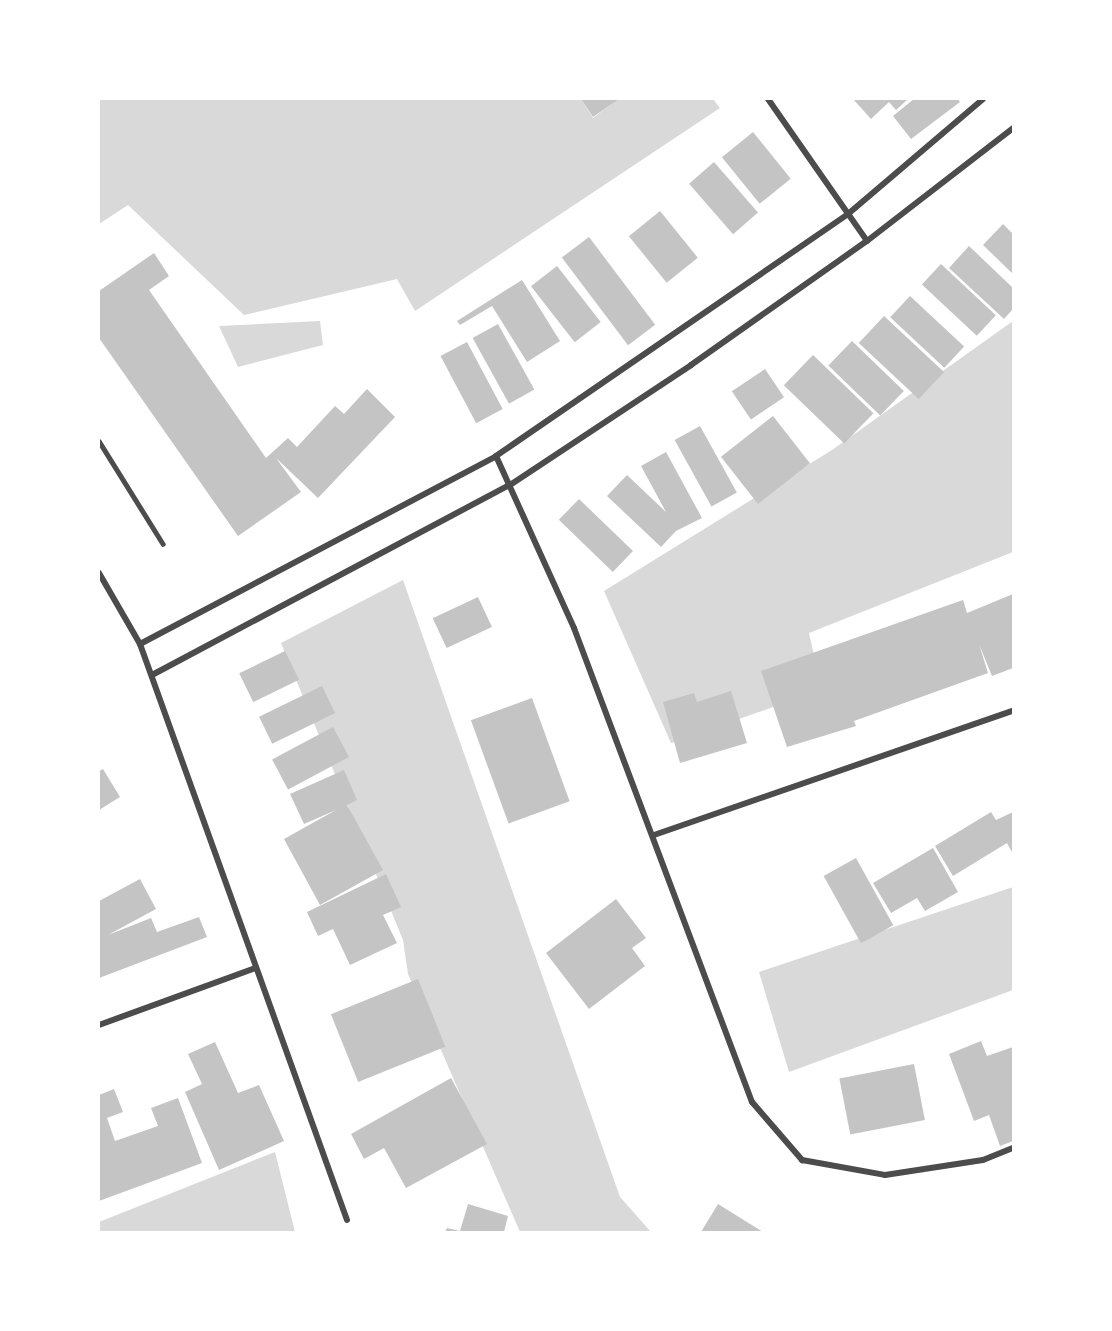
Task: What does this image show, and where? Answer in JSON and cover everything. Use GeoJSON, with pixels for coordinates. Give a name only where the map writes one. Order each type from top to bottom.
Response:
{"type":"FeatureCollection","features":[{"type":"Feature","properties":{"kind":"street"},"geometry":{"type":"LineString","coordinates":[[768,99],[867,241]]}},
{"type":"Feature","properties":{"kind":"street"},"geometry":{"type":"LineString","coordinates":[[140,644],[496,456],[848,214],[983,99]]}},
{"type":"Feature","properties":{"kind":"street"},"geometry":{"type":"LineString","coordinates":[[152,675],[510,485],[691,365],[867,241],[1013,128]]}},
{"type":"Feature","properties":{"kind":"street"},"geometry":{"type":"LineString","coordinates":[[496,456],[574,628],[654,835],[752,1102],[802,1160],[885,1174],[983,1160],[1013,1148]]}},
{"type":"Feature","properties":{"kind":"street"},"geometry":{"type":"LineString","coordinates":[[99,573],[140,644],[152,675],[347,1220]]}},
{"type":"Feature","properties":{"kind":"street"},"geometry":{"type":"LineString","coordinates":[[654,835],[1013,711]]}},
{"type":"Feature","properties":{"kind":"street"},"geometry":{"type":"LineString","coordinates":[[99,1025],[256,968]]}},
{"type":"Feature","properties":{"kind":"lane"},"geometry":{"type":"LineString","coordinates":[[99,441],[163,544]]}},
{"type":"Feature","properties":{"kind":"shaded area"},"geometry":{"type":"Polygon","coordinates":[[[99,99],[581,99],[593,118],[618,99],[713,99],[720,108],[415,311],[397,279],[244,315],[128,205],[99,224],[99,99]]]}},
{"type":"Feature","properties":{"kind":"shaded area"},"geometry":{"type":"Polygon","coordinates":[[[320,321],[323,345],[238,367],[219,326],[320,321]]]}},
{"type":"Feature","properties":{"kind":"shaded area"},"geometry":{"type":"Polygon","coordinates":[[[1013,321],[1013,552],[809,633],[822,690],[671,743],[604,591],[832,450],[1013,321]]]}},
{"type":"Feature","properties":{"kind":"shaded area"},"geometry":{"type":"Polygon","coordinates":[[[403,580],[620,1197],[651,1232],[520,1232],[408,974],[403,940],[281,643],[403,580]]]}},
{"type":"Feature","properties":{"kind":"shaded area"},"geometry":{"type":"Polygon","coordinates":[[[1013,887],[1013,990],[789,1072],[759,972],[1013,887]]]}},
{"type":"Feature","properties":{"kind":"shaded area"},"geometry":{"type":"Polygon","coordinates":[[[275,1152],[295,1232],[99,1232],[99,1222],[275,1152]]]}},
{"type":"Feature","properties":{"kind":"building"},"geometry":{"type":"Polygon","coordinates":[[[581,99],[619,99],[593,117],[581,99]]]}},
{"type":"Feature","properties":{"kind":"building"},"geometry":{"type":"Polygon","coordinates":[[[853,99],[908,99],[896,110],[889,102],[871,119],[853,99]]]}},
{"type":"Feature","properties":{"kind":"building"},"geometry":{"type":"Polygon","coordinates":[[[914,99],[958,99],[960,102],[911,139],[893,116],[914,99]]]}},
{"type":"Feature","properties":{"kind":"building"},"geometry":{"type":"Polygon","coordinates":[[[753,132],[791,179],[760,204],[722,157],[753,132]]]}},
{"type":"Feature","properties":{"kind":"building"},"geometry":{"type":"Polygon","coordinates":[[[714,162],[758,213],[733,234],[689,184],[714,162]]]}},
{"type":"Feature","properties":{"kind":"building"},"geometry":{"type":"Polygon","coordinates":[[[660,211],[698,258],[667,283],[629,236],[660,211]]]}},
{"type":"Feature","properties":{"kind":"building"},"geometry":{"type":"Polygon","coordinates":[[[1003,224],[1013,234],[1013,274],[983,245],[1003,224]]]}},
{"type":"Feature","properties":{"kind":"building"},"geometry":{"type":"Polygon","coordinates":[[[589,237],[655,325],[628,345],[562,257],[589,237]]]}},
{"type":"Feature","properties":{"kind":"building"},"geometry":{"type":"Polygon","coordinates":[[[969,246],[1013,288],[1013,309],[1004,319],[949,268],[969,246]]]}},
{"type":"Feature","properties":{"kind":"building"},"geometry":{"type":"Polygon","coordinates":[[[154,253],[169,276],[149,290],[266,458],[288,438],[297,447],[335,406],[344,414],[367,389],[395,417],[318,498],[276,458],[301,492],[238,536],[99,338],[99,291],[154,253]]]}},
{"type":"Feature","properties":{"kind":"building"},"geometry":{"type":"Polygon","coordinates":[[[941,264],[996,315],[977,336],[922,284],[941,264]]]}},
{"type":"Feature","properties":{"kind":"building"},"geometry":{"type":"Polygon","coordinates":[[[557,266],[601,322],[575,342],[531,286],[557,266]]]}},
{"type":"Feature","properties":{"kind":"building"},"geometry":{"type":"Polygon","coordinates":[[[522,280],[560,341],[527,362],[492,306],[460,325],[457,321],[522,280]]]}},
{"type":"Feature","properties":{"kind":"building"},"geometry":{"type":"Polygon","coordinates":[[[910,296],[964,346],[944,368],[890,317],[910,296]]]}},
{"type":"Feature","properties":{"kind":"building"},"geometry":{"type":"Polygon","coordinates":[[[884,316],[944,372],[919,399],[859,343],[884,316]]]}},
{"type":"Feature","properties":{"kind":"building"},"geometry":{"type":"Polygon","coordinates":[[[498,324],[534,390],[509,404],[473,338],[498,324]]]}},
{"type":"Feature","properties":{"kind":"building"},"geometry":{"type":"Polygon","coordinates":[[[852,341],[904,391],[880,415],[828,365],[852,341]]]}},
{"type":"Feature","properties":{"kind":"building"},"geometry":{"type":"Polygon","coordinates":[[[467,342],[503,409],[476,423],[441,356],[467,342]]]}},
{"type":"Feature","properties":{"kind":"building"},"geometry":{"type":"Polygon","coordinates":[[[813,355],[873,413],[844,444],[784,385],[813,355]]]}},
{"type":"Feature","properties":{"kind":"building"},"geometry":{"type":"Polygon","coordinates":[[[765,369],[784,397],[751,420],[732,391],[765,369]]]}},
{"type":"Feature","properties":{"kind":"building"},"geometry":{"type":"Polygon","coordinates":[[[773,416],[810,463],[758,504],[721,457],[773,416]]]}},
{"type":"Feature","properties":{"kind":"building"},"geometry":{"type":"Polygon","coordinates":[[[700,426],[737,492],[711,507],[675,440],[700,426]]]}},
{"type":"Feature","properties":{"kind":"building"},"geometry":{"type":"Polygon","coordinates":[[[666,452],[702,518],[676,531],[661,547],[607,496],[627,475],[666,512],[641,466],[666,452]]]}},
{"type":"Feature","properties":{"kind":"building"},"geometry":{"type":"Polygon","coordinates":[[[579,499],[633,551],[613,572],[559,520],[579,499]]]}},
{"type":"Feature","properties":{"kind":"building"},"geometry":{"type":"Polygon","coordinates":[[[1013,594],[1013,668],[992,676],[979,644],[988,673],[854,721],[856,726],[787,747],[761,671],[963,600],[967,613],[1013,594]]]}},
{"type":"Feature","properties":{"kind":"building"},"geometry":{"type":"Polygon","coordinates":[[[478,597],[492,627],[447,648],[433,618],[478,597]]]}},
{"type":"Feature","properties":{"kind":"building"},"geometry":{"type":"Polygon","coordinates":[[[285,651],[299,680],[253,702],[239,673],[285,651]]]}},
{"type":"Feature","properties":{"kind":"building"},"geometry":{"type":"Polygon","coordinates":[[[322,686],[335,713],[272,744],[259,717],[322,686]]]}},
{"type":"Feature","properties":{"kind":"building"},"geometry":{"type":"Polygon","coordinates":[[[731,691],[747,743],[680,763],[663,702],[694,693],[697,702],[731,691]]]}},
{"type":"Feature","properties":{"kind":"building"},"geometry":{"type":"Polygon","coordinates":[[[532,698],[570,801],[509,824],[471,720],[532,698]]]}},
{"type":"Feature","properties":{"kind":"building"},"geometry":{"type":"Polygon","coordinates":[[[333,727],[349,757],[288,789],[272,759],[333,727]]]}},
{"type":"Feature","properties":{"kind":"building"},"geometry":{"type":"Polygon","coordinates":[[[103,769],[120,797],[99,810],[99,771],[103,769]]]}},
{"type":"Feature","properties":{"kind":"building"},"geometry":{"type":"Polygon","coordinates":[[[344,770],[357,800],[347,805],[383,870],[320,905],[284,839],[336,810],[304,824],[290,794],[344,770]]]}},
{"type":"Feature","properties":{"kind":"building"},"geometry":{"type":"Polygon","coordinates":[[[991,812],[996,820],[1013,812],[1013,854],[1007,843],[953,876],[935,846],[991,812]]]}},
{"type":"Feature","properties":{"kind":"building"},"geometry":{"type":"Polygon","coordinates":[[[933,848],[958,892],[925,911],[917,898],[891,913],[873,883],[933,848]]]}},
{"type":"Feature","properties":{"kind":"building"},"geometry":{"type":"Polygon","coordinates":[[[856,858],[893,925],[861,943],[824,876],[856,858]]]}},
{"type":"Feature","properties":{"kind":"building"},"geometry":{"type":"Polygon","coordinates":[[[386,874],[401,907],[383,915],[397,943],[350,965],[333,929],[318,936],[307,912],[386,874]]]}},
{"type":"Feature","properties":{"kind":"building"},"geometry":{"type":"Polygon","coordinates":[[[140,879],[156,909],[108,935],[151,918],[157,932],[199,917],[207,937],[99,978],[99,901],[140,879]]]}},
{"type":"Feature","properties":{"kind":"building"},"geometry":{"type":"Polygon","coordinates":[[[616,899],[646,938],[632,948],[645,966],[589,1009],[546,953],[616,899]]]}},
{"type":"Feature","properties":{"kind":"building"},"geometry":{"type":"Polygon","coordinates":[[[418,979],[445,1047],[358,1082],[331,1014],[418,979]]]}},
{"type":"Feature","properties":{"kind":"building"},"geometry":{"type":"Polygon","coordinates":[[[981,1041],[987,1056],[1013,1047],[1013,1141],[1000,1146],[989,1115],[974,1121],[949,1054],[981,1041]]]}},
{"type":"Feature","properties":{"kind":"building"},"geometry":{"type":"Polygon","coordinates":[[[215,1042],[238,1093],[259,1085],[284,1141],[219,1170],[185,1092],[202,1084],[188,1054],[215,1042]]]}},
{"type":"Feature","properties":{"kind":"building"},"geometry":{"type":"Polygon","coordinates":[[[914,1064],[925,1120],[850,1134],[839,1079],[914,1064]]]}},
{"type":"Feature","properties":{"kind":"building"},"geometry":{"type":"Polygon","coordinates":[[[451,1078],[487,1144],[406,1188],[384,1148],[364,1159],[351,1134],[451,1078]]]}},
{"type":"Feature","properties":{"kind":"building"},"geometry":{"type":"Polygon","coordinates":[[[114,1089],[123,1112],[107,1118],[115,1141],[158,1126],[151,1108],[178,1098],[202,1163],[99,1201],[99,1095],[114,1089]]]}},
{"type":"Feature","properties":{"kind":"building"},"geometry":{"type":"Polygon","coordinates":[[[468,1204],[508,1216],[504,1232],[445,1232],[447,1228],[460,1231],[468,1204]]]}},
{"type":"Feature","properties":{"kind":"building"},"geometry":{"type":"Polygon","coordinates":[[[718,1204],[763,1232],[701,1232],[718,1204]]]}}]}
